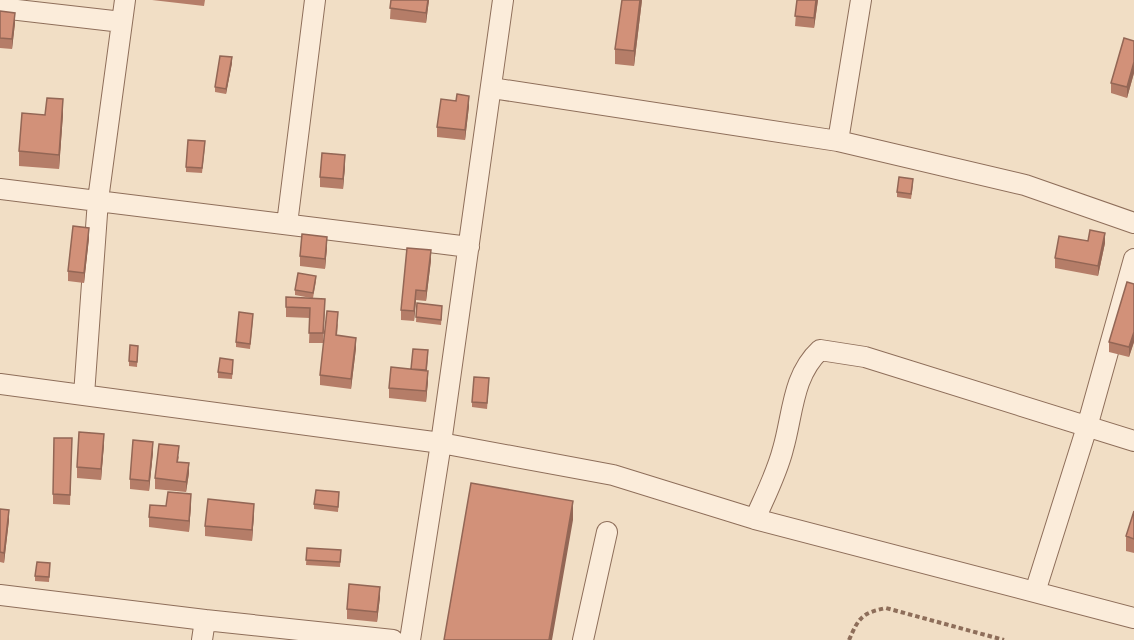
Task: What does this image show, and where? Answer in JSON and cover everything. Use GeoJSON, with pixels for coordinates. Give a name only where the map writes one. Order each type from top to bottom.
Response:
{"type":"FeatureCollection","features":[{"type":"Feature","properties":{"kind":"street"},"geometry":{"type":"LineString","coordinates":[[84,395],[98,201],[125,0]]}},
{"type":"Feature","properties":{"kind":"street"},"geometry":{"type":"LineString","coordinates":[[287,224],[315,0]]}},
{"type":"Feature","properties":{"kind":"street"},"geometry":{"type":"LineString","coordinates":[[410,640],[441,443],[503,0]]}},
{"type":"Feature","properties":{"kind":"street"},"geometry":{"type":"LineString","coordinates":[[838,141],[861,0]]}},
{"type":"Feature","properties":{"kind":"street"},"geometry":{"type":"LineString","coordinates":[[0,8],[122,22]]}},
{"type":"Feature","properties":{"kind":"street"},"geometry":{"type":"LineString","coordinates":[[492,88],[838,141],[1024,185],[1134,223]]}},
{"type":"Feature","properties":{"kind":"street"},"geometry":{"type":"LineString","coordinates":[[0,189],[469,247]]}},
{"type":"Feature","properties":{"kind":"street"},"geometry":{"type":"LineString","coordinates":[[1035,592],[1087,427],[1134,259]]}},
{"type":"Feature","properties":{"kind":"street"},"geometry":{"type":"LineString","coordinates":[[755,519],[783,450],[796,388],[809,360],[820,350],[865,357],[1134,441]]}},
{"type":"Feature","properties":{"kind":"street"},"geometry":{"type":"LineString","coordinates":[[0,384],[441,443],[613,476],[755,519],[1134,618]]}},
{"type":"Feature","properties":{"kind":"street"},"geometry":{"type":"LineString","coordinates":[[583,640],[607,532]]}},
{"type":"Feature","properties":{"kind":"street"},"geometry":{"type":"LineString","coordinates":[[0,595],[393,640]]}},
{"type":"Feature","properties":{"kind":"street"},"geometry":{"type":"LineString","coordinates":[[202,640],[205,620]]}},
{"type":"Feature","properties":{"kind":"path"},"geometry":{"type":"LineString","coordinates":[[849,640],[857,621],[868,611],[886,608],[1004,640]]}},
{"type":"Feature","properties":{"kind":"building"},"geometry":{"type":"Polygon","coordinates":[[[391,0],[428,0],[426,13],[390,8],[391,0]]]}},
{"type":"Feature","properties":{"kind":"building"},"geometry":{"type":"Polygon","coordinates":[[[622,0],[640,0],[634,51],[615,49],[622,0]]]}},
{"type":"Feature","properties":{"kind":"building"},"geometry":{"type":"Polygon","coordinates":[[[797,0],[816,0],[814,18],[795,16],[797,0]]]}},
{"type":"Feature","properties":{"kind":"building"},"geometry":{"type":"Polygon","coordinates":[[[0,11],[15,13],[12,39],[0,38],[0,11]]]}},
{"type":"Feature","properties":{"kind":"building"},"geometry":{"type":"Polygon","coordinates":[[[1124,38],[1134,41],[1134,62],[1127,87],[1111,83],[1124,38]]]}},
{"type":"Feature","properties":{"kind":"building"},"geometry":{"type":"Polygon","coordinates":[[[220,56],[232,57],[226,89],[215,87],[220,56]]]}},
{"type":"Feature","properties":{"kind":"building"},"geometry":{"type":"Polygon","coordinates":[[[457,94],[469,96],[465,130],[437,127],[441,99],[456,101],[457,94]]]}},
{"type":"Feature","properties":{"kind":"building"},"geometry":{"type":"Polygon","coordinates":[[[47,98],[63,99],[59,155],[19,151],[22,113],[45,115],[47,98]]]}},
{"type":"Feature","properties":{"kind":"building"},"geometry":{"type":"Polygon","coordinates":[[[188,140],[205,141],[202,168],[186,167],[188,140]]]}},
{"type":"Feature","properties":{"kind":"building"},"geometry":{"type":"Polygon","coordinates":[[[322,153],[345,155],[343,179],[320,177],[322,153]]]}},
{"type":"Feature","properties":{"kind":"building"},"geometry":{"type":"Polygon","coordinates":[[[899,177],[913,179],[911,194],[897,192],[899,177]]]}},
{"type":"Feature","properties":{"kind":"building"},"geometry":{"type":"Polygon","coordinates":[[[73,226],[89,228],[84,273],[68,271],[73,226]]]}},
{"type":"Feature","properties":{"kind":"building"},"geometry":{"type":"Polygon","coordinates":[[[1090,230],[1105,233],[1098,266],[1055,258],[1059,236],[1088,241],[1090,230]]]}},
{"type":"Feature","properties":{"kind":"building"},"geometry":{"type":"Polygon","coordinates":[[[302,234],[327,237],[325,259],[300,256],[302,234]]]}},
{"type":"Feature","properties":{"kind":"building"},"geometry":{"type":"Polygon","coordinates":[[[407,248],[431,250],[426,291],[416,290],[414,311],[401,310],[407,248]]]}},
{"type":"Feature","properties":{"kind":"building"},"geometry":{"type":"Polygon","coordinates":[[[298,273],[316,276],[313,293],[295,290],[298,273]]]}},
{"type":"Feature","properties":{"kind":"building"},"geometry":{"type":"Polygon","coordinates":[[[1127,282],[1134,284],[1134,332],[1129,347],[1109,342],[1127,282]]]}},
{"type":"Feature","properties":{"kind":"building"},"geometry":{"type":"Polygon","coordinates":[[[286,297],[325,299],[323,333],[309,333],[310,308],[286,307],[286,297]]]}},
{"type":"Feature","properties":{"kind":"building"},"geometry":{"type":"Polygon","coordinates":[[[417,303],[442,306],[441,320],[416,317],[417,303]]]}},
{"type":"Feature","properties":{"kind":"building"},"geometry":{"type":"Polygon","coordinates":[[[327,311],[338,312],[336,335],[356,338],[351,379],[320,375],[327,311]]]}},
{"type":"Feature","properties":{"kind":"building"},"geometry":{"type":"Polygon","coordinates":[[[239,312],[253,314],[250,344],[236,342],[239,312]]]}},
{"type":"Feature","properties":{"kind":"building"},"geometry":{"type":"Polygon","coordinates":[[[130,345],[138,346],[137,362],[129,361],[130,345]]]}},
{"type":"Feature","properties":{"kind":"building"},"geometry":{"type":"Polygon","coordinates":[[[413,349],[428,350],[426,370],[411,369],[413,349]]]}},
{"type":"Feature","properties":{"kind":"building"},"geometry":{"type":"Polygon","coordinates":[[[220,358],[233,360],[232,374],[218,372],[220,358]]]}},
{"type":"Feature","properties":{"kind":"building"},"geometry":{"type":"Polygon","coordinates":[[[391,367],[428,371],[426,391],[389,388],[391,367]]]}},
{"type":"Feature","properties":{"kind":"building"},"geometry":{"type":"Polygon","coordinates":[[[474,377],[489,378],[487,403],[472,402],[474,377]]]}},
{"type":"Feature","properties":{"kind":"building"},"geometry":{"type":"Polygon","coordinates":[[[79,432],[104,434],[101,469],[77,467],[79,432]]]}},
{"type":"Feature","properties":{"kind":"building"},"geometry":{"type":"Polygon","coordinates":[[[54,438],[72,438],[70,495],[53,494],[54,438]]]}},
{"type":"Feature","properties":{"kind":"building"},"geometry":{"type":"Polygon","coordinates":[[[133,440],[153,442],[149,481],[130,479],[133,440]]]}},
{"type":"Feature","properties":{"kind":"building"},"geometry":{"type":"Polygon","coordinates":[[[159,444],[179,446],[177,462],[189,463],[186,482],[155,478],[159,444]]]}},
{"type":"Feature","properties":{"kind":"building"},"geometry":{"type":"Polygon","coordinates":[[[471,483],[573,501],[549,640],[444,640],[471,483]]]}},
{"type":"Feature","properties":{"kind":"building"},"geometry":{"type":"Polygon","coordinates":[[[316,490],[339,492],[338,507],[314,504],[316,490]]]}},
{"type":"Feature","properties":{"kind":"building"},"geometry":{"type":"Polygon","coordinates":[[[168,492],[191,494],[189,521],[149,517],[150,505],[166,506],[168,492]]]}},
{"type":"Feature","properties":{"kind":"building"},"geometry":{"type":"Polygon","coordinates":[[[208,499],[254,504],[252,530],[205,526],[208,499]]]}},
{"type":"Feature","properties":{"kind":"building"},"geometry":{"type":"Polygon","coordinates":[[[0,509],[9,510],[4,553],[0,552],[0,509]]]}},
{"type":"Feature","properties":{"kind":"building"},"geometry":{"type":"Polygon","coordinates":[[[1134,511],[1134,539],[1126,536],[1134,511]]]}},
{"type":"Feature","properties":{"kind":"building"},"geometry":{"type":"Polygon","coordinates":[[[307,548],[341,550],[340,562],[306,560],[307,548]]]}},
{"type":"Feature","properties":{"kind":"building"},"geometry":{"type":"Polygon","coordinates":[[[37,562],[50,563],[49,577],[35,576],[37,562]]]}},
{"type":"Feature","properties":{"kind":"building"},"geometry":{"type":"Polygon","coordinates":[[[349,584],[380,587],[377,612],[347,609],[349,584]]]}}]}
